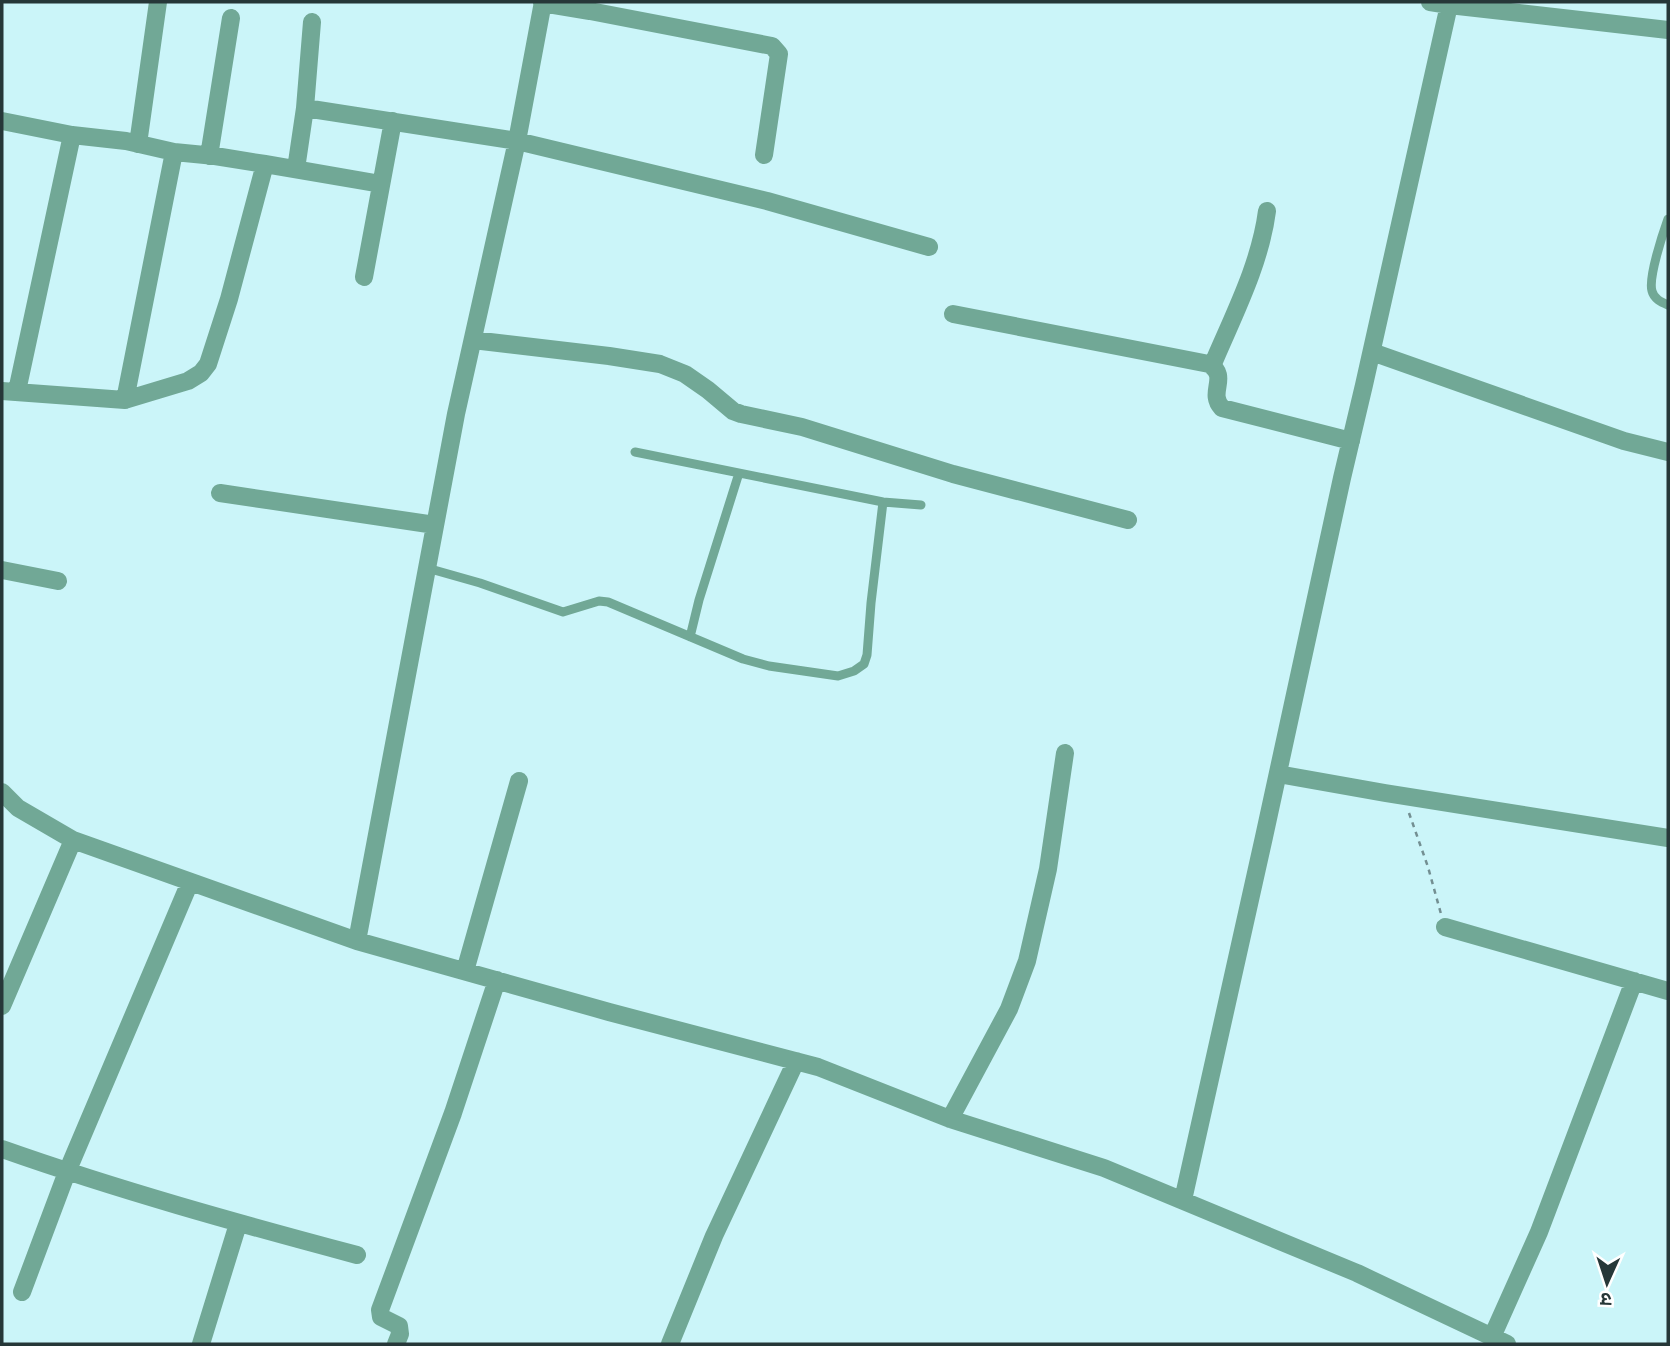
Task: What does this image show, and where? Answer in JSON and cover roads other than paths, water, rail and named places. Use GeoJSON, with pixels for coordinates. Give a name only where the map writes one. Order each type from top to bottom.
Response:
{"type":"FeatureCollection","features":[{"type":"Feature","properties":{"kind":"street"},"geometry":{"type":"LineString","coordinates":[[138,144],[158,2]]}},
{"type":"Feature","properties":{"kind":"street"},"geometry":{"type":"LineString","coordinates":[[1430,2],[1668,30]]}},
{"type":"Feature","properties":{"kind":"street"},"geometry":{"type":"LineString","coordinates":[[357,940],[456,414],[517,141],[542,3],[772,46],[779,54],[764,155]]}},
{"type":"Feature","properties":{"kind":"street"},"geometry":{"type":"LineString","coordinates":[[1183,1200],[1450,3]]}},
{"type":"Feature","properties":{"kind":"street"},"geometry":{"type":"LineString","coordinates":[[209,156],[230,18]]}},
{"type":"Feature","properties":{"kind":"street"},"geometry":{"type":"LineString","coordinates":[[296,169],[305,108],[312,22]]}},
{"type":"Feature","properties":{"kind":"street"},"geometry":{"type":"LineString","coordinates":[[305,108],[517,141],[768,201],[929,247]]}},
{"type":"Feature","properties":{"kind":"street"},"geometry":{"type":"LineString","coordinates":[[2,121],[174,152],[381,184]]}},
{"type":"Feature","properties":{"kind":"street"},"geometry":{"type":"LineString","coordinates":[[364,277],[393,121]]}},
{"type":"Feature","properties":{"kind":"street"},"geometry":{"type":"LineString","coordinates":[[72,135],[9,391],[125,400],[188,380],[201,373],[208,364],[229,299],[265,164]]}},
{"type":"Feature","properties":{"kind":"street"},"geometry":{"type":"LineString","coordinates":[[125,400],[174,152]]}},
{"type":"Feature","properties":{"kind":"street"},"geometry":{"type":"LineString","coordinates":[[1212,366],[1264,236],[1267,211]]}},
{"type":"Feature","properties":{"kind":"street"},"geometry":{"type":"LineString","coordinates":[[953,314],[1173,356],[1212,366],[1218,373],[1216,398],[1222,408],[1351,442]]}},
{"type":"Feature","properties":{"kind":"street"},"geometry":{"type":"LineString","coordinates":[[473,340],[660,364],[685,374],[733,411],[741,414],[802,427],[953,474],[1128,520]]}},
{"type":"Feature","properties":{"kind":"street"},"geometry":{"type":"LineString","coordinates":[[1372,352],[1625,441],[1668,452]]}},
{"type":"Feature","properties":{"kind":"street"},"geometry":{"type":"LineString","coordinates":[[220,493],[435,525]]}},
{"type":"Feature","properties":{"kind":"street"},"geometry":{"type":"LineString","coordinates":[[2,570],[58,581]]}},
{"type":"Feature","properties":{"kind":"street"},"geometry":{"type":"LineString","coordinates":[[950,1119],[1009,1009],[1027,961],[1048,869],[1065,752]]}},
{"type":"Feature","properties":{"kind":"street"},"geometry":{"type":"LineString","coordinates":[[1278,774],[1668,838]]}},
{"type":"Feature","properties":{"kind":"street"},"geometry":{"type":"LineString","coordinates":[[465,971],[519,781]]}},
{"type":"Feature","properties":{"kind":"street"},"geometry":{"type":"LineString","coordinates":[[2,792],[18,808],[73,840],[357,940],[608,1012],[818,1067],[950,1119],[1104,1168],[1357,1273],[1499,1341],[1634,981]]}},
{"type":"Feature","properties":{"kind":"street"},"geometry":{"type":"LineString","coordinates":[[2,1006],[73,840]]}},
{"type":"Feature","properties":{"kind":"street"},"geometry":{"type":"LineString","coordinates":[[22,1292],[68,1172],[190,882]]}},
{"type":"Feature","properties":{"kind":"street"},"geometry":{"type":"LineString","coordinates":[[1445,927],[1668,991]]}},
{"type":"Feature","properties":{"kind":"street"},"geometry":{"type":"LineString","coordinates":[[396,1344],[400,1334],[399,1326],[381,1317],[380,1310],[453,1113],[497,980]]}},
{"type":"Feature","properties":{"kind":"street"},"geometry":{"type":"LineString","coordinates":[[670,1344],[714,1236],[796,1061]]}},
{"type":"Feature","properties":{"kind":"street"},"geometry":{"type":"LineString","coordinates":[[2,1149],[238,1224],[357,1255]]}},
{"type":"Feature","properties":{"kind":"street"},"geometry":{"type":"LineString","coordinates":[[201,1344],[238,1224]]}},
{"type":"Feature","properties":{"kind":"lane"},"geometry":{"type":"LineString","coordinates":[[1668,219],[1660,242],[1651,288],[1656,299],[1668,305]]}},
{"type":"Feature","properties":{"kind":"lane"},"geometry":{"type":"LineString","coordinates":[[635,452],[883,502],[921,505]]}},
{"type":"Feature","properties":{"kind":"lane"},"geometry":{"type":"LineString","coordinates":[[690,637],[739,473]]}},
{"type":"Feature","properties":{"kind":"lane"},"geometry":{"type":"LineString","coordinates":[[427,568],[563,612],[599,601],[608,602],[744,659],[769,666],[838,676],[854,671],[864,664],[867,656],[883,502]]}}]}
